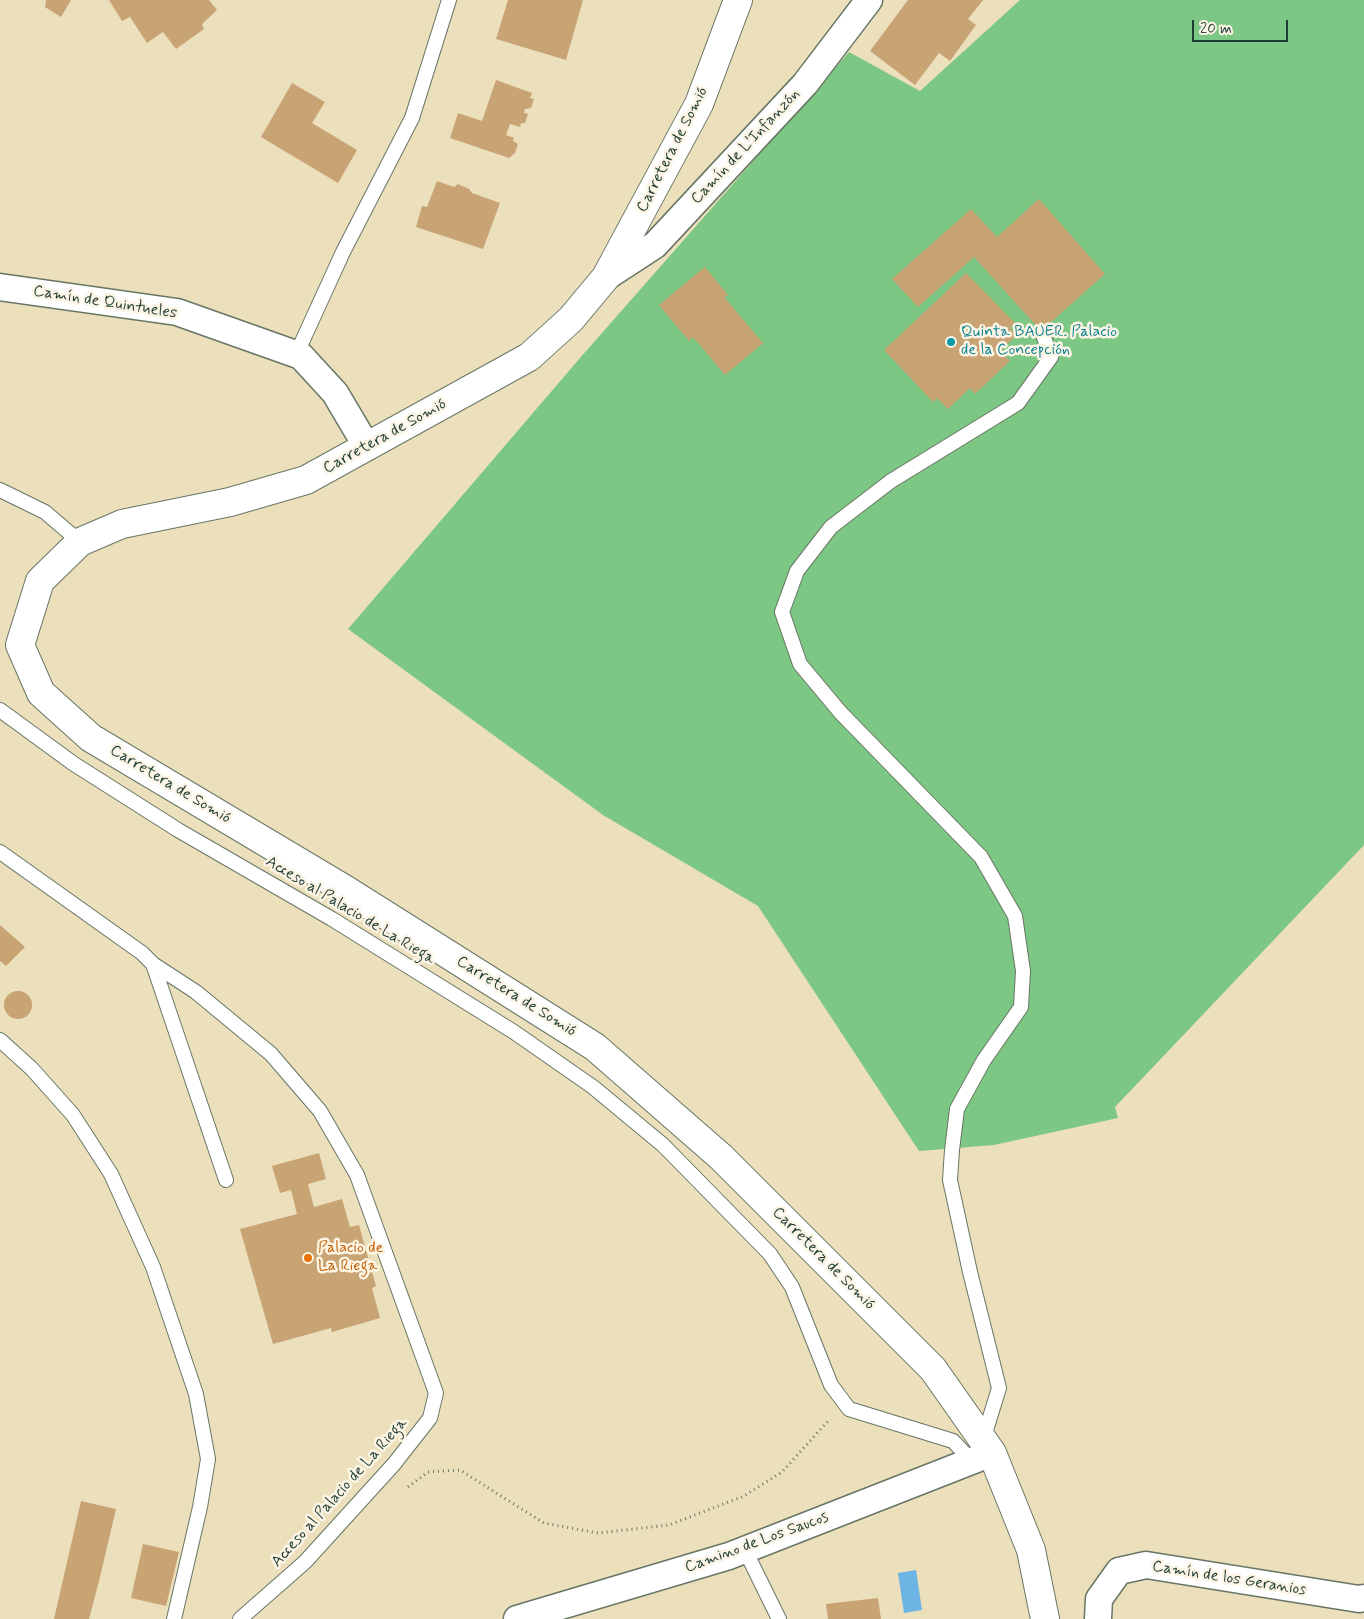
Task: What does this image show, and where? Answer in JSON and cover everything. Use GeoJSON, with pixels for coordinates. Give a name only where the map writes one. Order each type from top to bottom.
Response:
{"type":"FeatureCollection","features":[{"type":"Feature","properties":{"kind":"street","name":"Carretera de Somió"},"geometry":{"type":"LineString","coordinates":[[738,0],[699,104],[606,277],[571,320],[528,357],[306,480],[230,502],[122,524],[80,542],[40,581],[20,645],[41,693],[91,738],[346,890],[596,1047],[721,1157],[933,1369],[982,1451],[1031,1550],[1045,1619]]}},
{"type":"Feature","properties":{"kind":"street","name":"Camín de L'Infanzón"},"geometry":{"type":"LineString","coordinates":[[606,277],[655,245],[805,84],[869,0]]}},
{"type":"Feature","properties":{"kind":"street","name":"Camín de Quintueles"},"geometry":{"type":"LineString","coordinates":[[0,287],[177,312],[301,356],[335,393],[367,447]]}},
{"type":"Feature","properties":{"kind":"street","name":"Camino de Los Saucos"},"geometry":{"type":"LineString","coordinates":[[517,1619],[729,1556],[982,1451]]}},
{"type":"Feature","properties":{"kind":"street","name":"Camín de los Geranios"},"geometry":{"type":"LineString","coordinates":[[1098,1619],[1099,1599],[1119,1571],[1146,1566],[1359,1599],[1364,1598]]}},
{"type":"Feature","properties":{"kind":"lane"},"geometry":{"type":"LineString","coordinates":[[296,355],[343,252],[412,118],[449,0]]}},
{"type":"Feature","properties":{"kind":"lane"},"geometry":{"type":"LineString","coordinates":[[849,1409],[982,1451],[999,1388],[970,1272],[950,1180],[952,1150],[957,1108],[984,1060],[1021,1007],[1023,971],[1015,916],[981,857],[840,712],[800,664],[782,612],[797,571],[832,527],[891,480],[1018,403],[1051,357],[1042,332]]}},
{"type":"Feature","properties":{"kind":"lane"},"geometry":{"type":"LineString","coordinates":[[0,490],[45,512],[80,542]]}},
{"type":"Feature","properties":{"kind":"lane","name":"Acceso al Palacio de La Riega"},"geometry":{"type":"LineString","coordinates":[[0,710],[82,769],[178,830],[332,919],[514,1032],[593,1087],[663,1145],[770,1254],[792,1287],[831,1385],[849,1409]]}},
{"type":"Feature","properties":{"kind":"lane","name":"Acceso al Palacio de La Riega"},"geometry":{"type":"LineString","coordinates":[[0,852],[142,953],[153,964],[196,992],[271,1054],[320,1111],[357,1175],[436,1393],[430,1418],[394,1464],[305,1562],[240,1619]]}},
{"type":"Feature","properties":{"kind":"lane","name":"Acceso al Palacio de La Riega"},"geometry":{"type":"LineString","coordinates":[[153,964],[226,1180]]}},
{"type":"Feature","properties":{"kind":"lane"},"geometry":{"type":"LineString","coordinates":[[0,1040],[32,1069],[73,1115],[111,1174],[153,1267],[196,1394],[208,1459],[200,1507],[174,1619]]}},
{"type":"Feature","properties":{"kind":"lane"},"geometry":{"type":"LineString","coordinates":[[745,1550],[779,1619]]}},
{"type":"Feature","properties":{"kind":"path"},"geometry":{"type":"LineString","coordinates":[[404,1490],[428,1472],[460,1470],[544,1523],[598,1534],[669,1525],[744,1496],[782,1472],[828,1421],[849,1409]]}},
{"type":"Feature","properties":{"kind":"green space"},"geometry":{"type":"Polygon","coordinates":[[[1020,0],[1364,0],[1364,845],[1115,1107],[1118,1118],[994,1145],[919,1151],[758,906],[603,815],[348,629],[580,358],[849,52],[920,91],[1020,0]]]}},
{"type":"Feature","properties":{"kind":"water"},"geometry":{"type":"Polygon","coordinates":[[[916,1570],[922,1610],[904,1613],[898,1573],[916,1570]]]}},
{"type":"Feature","properties":{"kind":"building"},"geometry":{"type":"Polygon","coordinates":[[[46,0],[71,0],[61,17],[45,7],[46,0]]]}},
{"type":"Feature","properties":{"kind":"building"},"geometry":{"type":"Polygon","coordinates":[[[109,0],[209,0],[217,10],[202,24],[204,29],[176,49],[163,32],[147,43],[130,17],[122,21],[109,0]]]}},
{"type":"Feature","properties":{"kind":"building"},"geometry":{"type":"Polygon","coordinates":[[[508,0],[583,0],[566,60],[496,39],[508,0]]]}},
{"type":"Feature","properties":{"kind":"building"},"geometry":{"type":"Polygon","coordinates":[[[908,0],[983,0],[968,19],[976,25],[950,61],[939,53],[915,85],[870,51],[908,0]]]}},
{"type":"Feature","properties":{"kind":"building"},"geometry":{"type":"Polygon","coordinates":[[[496,80],[532,93],[530,98],[534,99],[531,108],[525,109],[524,113],[528,114],[525,123],[521,123],[520,127],[510,124],[506,135],[514,138],[513,141],[518,144],[515,153],[509,158],[450,138],[458,113],[482,121],[496,80]]]}},
{"type":"Feature","properties":{"kind":"building"},"geometry":{"type":"Polygon","coordinates":[[[292,83],[325,102],[312,123],[357,150],[338,183],[261,137],[292,83]]]}},
{"type":"Feature","properties":{"kind":"building"},"geometry":{"type":"Polygon","coordinates":[[[437,181],[454,187],[458,184],[469,189],[472,193],[500,203],[483,249],[416,227],[422,206],[427,207],[437,181]]]}},
{"type":"Feature","properties":{"kind":"building"},"geometry":{"type":"Polygon","coordinates":[[[1039,199],[1105,274],[1041,331],[974,257],[918,307],[892,279],[971,209],[997,237],[1039,199]]]}},
{"type":"Feature","properties":{"kind":"building"},"geometry":{"type":"Polygon","coordinates":[[[705,267],[728,295],[724,297],[763,343],[725,375],[693,337],[689,341],[659,305],[705,267]]]}},
{"type":"Feature","properties":{"kind":"building","name":"Quinta BAUER. Palacio de la Concepción"},"geometry":{"type":"Polygon","coordinates":[[[966,273],[1015,323],[1010,328],[1017,335],[1000,351],[1010,361],[975,394],[970,388],[948,409],[937,398],[933,402],[884,350],[966,273]]]}},
{"type":"Feature","properties":{"kind":"building"},"geometry":{"type":"Polygon","coordinates":[[[0,925],[25,947],[6,966],[0,961],[0,925]]]}},
{"type":"Feature","properties":{"kind":"building"},"geometry":{"type":"Polygon","coordinates":[[[18,991],[28,995],[32,1005],[28,1015],[18,1019],[8,1015],[4,1005],[8,995],[18,991]]]}},
{"type":"Feature","properties":{"kind":"building","name":"Palacio de La Riega"},"geometry":{"type":"Polygon","coordinates":[[[319,1153],[326,1179],[308,1184],[314,1207],[342,1199],[350,1227],[359,1225],[376,1286],[372,1288],[380,1318],[332,1332],[331,1328],[273,1344],[240,1229],[297,1214],[291,1190],[280,1193],[272,1166],[319,1153]]]}},
{"type":"Feature","properties":{"kind":"building"},"geometry":{"type":"Polygon","coordinates":[[[81,1501],[116,1509],[89,1619],[54,1619],[81,1501]]]}},
{"type":"Feature","properties":{"kind":"building"},"geometry":{"type":"Polygon","coordinates":[[[143,1544],[179,1552],[166,1606],[131,1598],[143,1544]]]}},
{"type":"Feature","properties":{"kind":"building"},"geometry":{"type":"Polygon","coordinates":[[[878,1598],[881,1619],[828,1619],[826,1604],[878,1598]]]}},
{"type":"Feature","properties":{"kind":"place","name":"Quinta BAUER. Palacio de la Concepción"},"geometry":{"type":"Point","coordinates":[951,342]}},
{"type":"Feature","properties":{"kind":"place","name":"Palacio de La Riega"},"geometry":{"type":"Point","coordinates":[308,1258]}}]}
